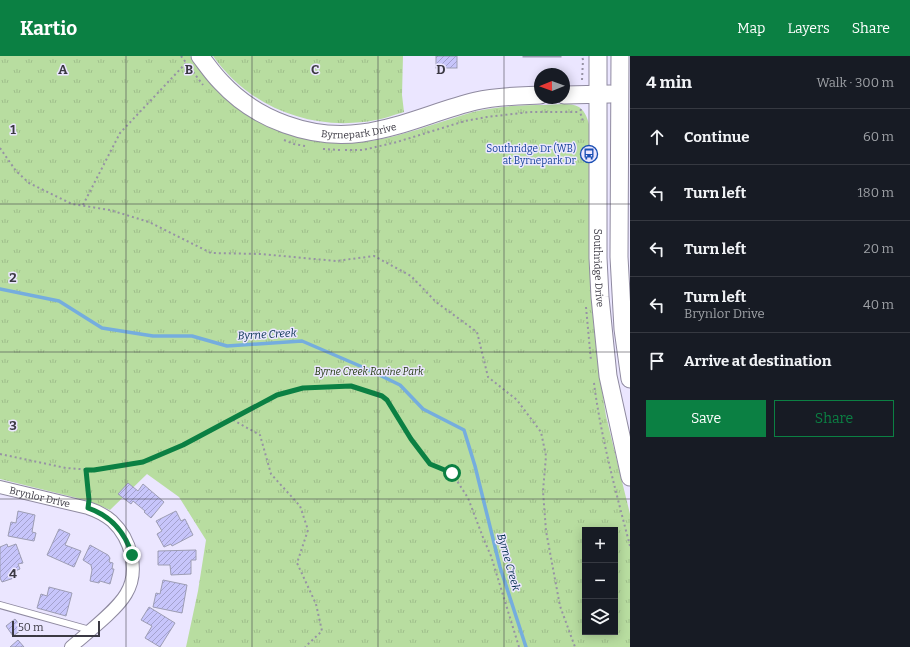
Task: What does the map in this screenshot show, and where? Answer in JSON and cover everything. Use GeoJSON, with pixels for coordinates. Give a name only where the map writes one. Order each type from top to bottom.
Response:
{"type":"FeatureCollection","features":[{"type":"Feature","properties":{"kind":"main road","name":"Southridge Drive"},"geometry":{"type":"LineString","coordinates":[[598,56],[598,258],[600,297],[608,376],[630,477]]}},
{"type":"Feature","properties":{"kind":"main road","name":"Southridge Drive"},"geometry":{"type":"LineString","coordinates":[[620,56],[624,93],[619,257],[623,329],[630,379]]}},
{"type":"Feature","properties":{"kind":"main road","name":"Byrnepark Drive"},"geometry":{"type":"LineString","coordinates":[[193,59],[246,104],[259,112],[272,119],[295,127],[332,134],[362,133],[385,128],[476,101],[492,98],[534,95]]}},
{"type":"Feature","properties":{"kind":"main road"},"geometry":{"type":"LineString","coordinates":[[570,95],[624,93]]}},
{"type":"Feature","properties":{"kind":"street","name":"Brynlor Drive"},"geometry":{"type":"LineString","coordinates":[[0,487],[88,508],[105,516],[119,529],[129,546],[132,555],[132,566],[131,581],[126,594],[115,608],[71,647]]}},
{"type":"Feature","properties":{"kind":"lane"},"geometry":{"type":"LineString","coordinates":[[0,606],[90,630]]}},
{"type":"Feature","properties":{"kind":"path"},"geometry":{"type":"LineString","coordinates":[[582,56],[582,80]]}},
{"type":"Feature","properties":{"kind":"path"},"geometry":{"type":"LineString","coordinates":[[83,205],[120,133],[193,59]]}},
{"type":"Feature","properties":{"kind":"path"},"geometry":{"type":"LineString","coordinates":[[0,148],[16,171],[29,183],[72,204],[110,210],[149,222],[211,253],[261,254],[336,261],[374,256],[411,276],[436,302],[478,332],[488,377],[517,400],[541,432],[546,456],[543,492],[546,531],[560,606],[575,647]]}},
{"type":"Feature","properties":{"kind":"path"},"geometry":{"type":"LineString","coordinates":[[0,454],[66,468],[94,470],[143,462],[183,445],[233,420],[277,395],[303,388],[351,386],[382,396],[387,400],[411,439],[430,464],[452,473],[468,498],[491,556],[519,647]]}},
{"type":"Feature","properties":{"kind":"path"},"geometry":{"type":"LineString","coordinates":[[233,420],[260,435],[271,474],[300,506],[308,530],[297,563],[316,604],[322,631],[306,647]]}},
{"type":"Feature","properties":{"kind":"path"},"geometry":{"type":"LineString","coordinates":[[86,470],[89,500],[88,508]]}},
{"type":"Feature","properties":{"kind":"green space","name":"Byrne Creek Ravine Park"},"geometry":{"type":"Polygon","coordinates":[[[0,56],[190,56],[217,90],[232,104],[249,116],[267,126],[286,133],[307,139],[329,142],[366,142],[384,139],[473,112],[500,107],[567,104],[579,107],[585,114],[590,128],[591,288],[598,364],[606,416],[630,514],[630,647],[186,647],[198,591],[206,540],[179,497],[147,474],[110,510],[89,501],[0,479],[0,56]]]}},
{"type":"Feature","properties":{"kind":"green space"},"geometry":{"type":"Polygon","coordinates":[[[213,56],[403,56],[402,95],[404,112],[373,121],[363,122],[341,123],[299,117],[279,110],[242,88],[213,56]]]}},
{"type":"Feature","properties":{"kind":"building"},"geometry":{"type":"Polygon","coordinates":[[[436,56],[457,56],[457,68],[436,68],[436,56]]]}},
{"type":"Feature","properties":{"kind":"building"},"geometry":{"type":"Polygon","coordinates":[[[561,56],[561,57],[523,57],[561,56]]]}},
{"type":"Feature","properties":{"kind":"building"},"geometry":{"type":"Polygon","coordinates":[[[128,483],[138,491],[143,484],[164,502],[151,518],[133,501],[131,504],[118,494],[128,483]]]}},
{"type":"Feature","properties":{"kind":"building"},"geometry":{"type":"Polygon","coordinates":[[[18,511],[35,515],[32,532],[36,533],[34,541],[8,536],[11,522],[16,523],[18,511]]]}},
{"type":"Feature","properties":{"kind":"building"},"geometry":{"type":"Polygon","coordinates":[[[176,511],[181,521],[185,519],[193,535],[172,546],[171,544],[164,547],[157,534],[162,531],[156,521],[176,511]]]}},
{"type":"Feature","properties":{"kind":"building"},"geometry":{"type":"Polygon","coordinates":[[[59,529],[70,534],[65,545],[81,551],[74,567],[47,555],[59,529]]]}},
{"type":"Feature","properties":{"kind":"building"},"geometry":{"type":"Polygon","coordinates":[[[7,544],[8,547],[16,544],[23,563],[18,564],[20,569],[15,571],[17,577],[2,582],[0,578],[0,547],[7,544]]]}},
{"type":"Feature","properties":{"kind":"building"},"geometry":{"type":"Polygon","coordinates":[[[90,545],[108,555],[110,558],[109,562],[113,563],[112,569],[114,569],[110,584],[100,581],[99,583],[90,581],[92,570],[91,565],[83,560],[90,545]]]}},
{"type":"Feature","properties":{"kind":"building"},"geometry":{"type":"Polygon","coordinates":[[[196,550],[196,560],[191,560],[191,574],[171,575],[170,565],[158,565],[158,551],[196,550]]]}},
{"type":"Feature","properties":{"kind":"building"},"geometry":{"type":"Polygon","coordinates":[[[163,580],[187,585],[182,613],[153,607],[156,593],[160,594],[163,580]]]}},
{"type":"Feature","properties":{"kind":"building"},"geometry":{"type":"Polygon","coordinates":[[[49,587],[72,593],[66,616],[37,608],[41,594],[47,596],[49,587]]]}},
{"type":"Feature","properties":{"kind":"building"},"geometry":{"type":"Polygon","coordinates":[[[149,607],[175,623],[160,647],[145,638],[152,626],[141,620],[149,607]]]}},
{"type":"Feature","properties":{"kind":"building"},"geometry":{"type":"Polygon","coordinates":[[[15,619],[23,629],[13,636],[6,626],[15,619]]]}},
{"type":"Feature","properties":{"kind":"building"},"geometry":{"type":"Polygon","coordinates":[[[18,640],[24,647],[10,647],[18,640]]]}},
{"type":"Feature","properties":{"kind":"waterway","name":"Byrne Creek"},"geometry":{"type":"LineString","coordinates":[[0,289],[59,301],[102,328],[153,336],[192,336],[227,346],[302,341],[400,385],[423,409],[464,430],[475,466],[500,567],[526,647]]}},
{"type":"Feature","properties":{"kind":"place","name":"Southridge Dr (WB) at Byrnepark Dr"},"geometry":{"type":"Point","coordinates":[589,154]}},
{"type":"Feature","properties":{"kind":"route"},"geometry":{"type":"LineString","coordinates":[[132,555],[125,537],[112,521],[97,511],[88,508],[89,500],[86,470],[143,462],[183,445],[233,420],[277,395],[303,388],[351,386],[382,396],[387,400],[411,439],[430,464],[452,473]]}}]}
